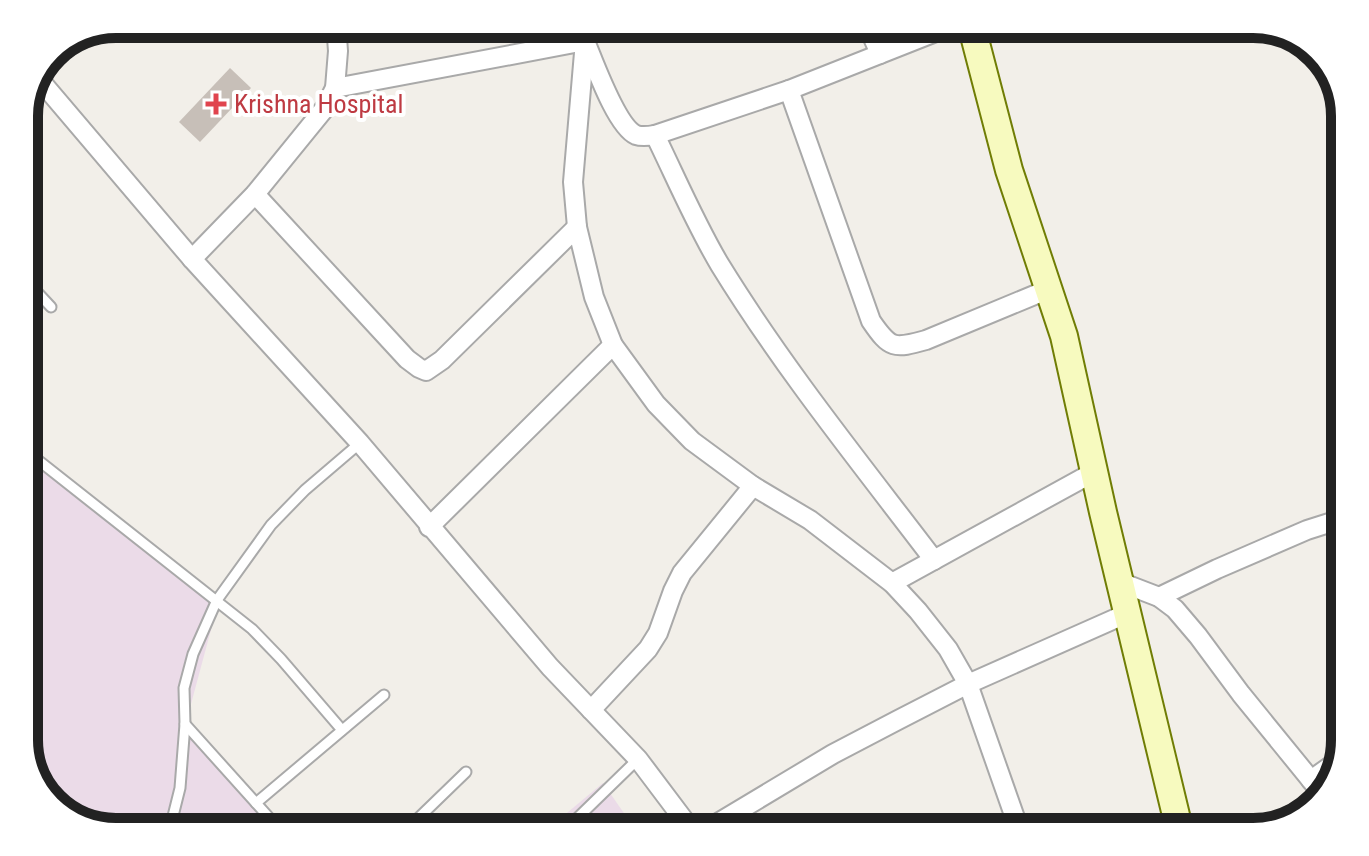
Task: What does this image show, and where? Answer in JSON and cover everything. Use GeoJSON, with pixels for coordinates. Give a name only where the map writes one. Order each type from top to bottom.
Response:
{"type":"FeatureCollection","features":[{"type":"Feature","properties":{"kind":"street"},"geometry":{"type":"LineString","coordinates":[[192,259],[255,194],[325,108],[335,88],[337,38]]}},
{"type":"Feature","properties":{"kind":"street"},"geometry":{"type":"LineString","coordinates":[[335,88],[558,38]]}},
{"type":"Feature","properties":{"kind":"street"},"geometry":{"type":"LineString","coordinates":[[585,38],[573,182],[577,227],[594,297],[613,345],[656,404],[692,441],[753,486],[810,520],[892,583],[918,611],[948,649],[968,684],[1015,818]]}},
{"type":"Feature","properties":{"kind":"street"},"geometry":{"type":"LineString","coordinates":[[587,38],[616,112],[627,128],[638,136],[655,135],[789,90],[921,38]]}},
{"type":"Feature","properties":{"kind":"street"},"geometry":{"type":"LineString","coordinates":[[873,38],[880,54]]}},
{"type":"Feature","properties":{"kind":"street"},"geometry":{"type":"LineString","coordinates":[[975,38],[1009,170],[1064,336],[1177,818]]}},
{"type":"Feature","properties":{"kind":"street"},"geometry":{"type":"LineString","coordinates":[[44,85],[192,259],[360,443],[550,667],[638,759],[682,818]]}},
{"type":"Feature","properties":{"kind":"street"},"geometry":{"type":"LineString","coordinates":[[789,90],[871,321],[882,337],[894,346],[906,346],[1049,289]]}},
{"type":"Feature","properties":{"kind":"street"},"geometry":{"type":"LineString","coordinates":[[655,135],[718,262],[747,308],[934,560]]}},
{"type":"Feature","properties":{"kind":"street"},"geometry":{"type":"LineString","coordinates":[[255,194],[407,359],[426,371],[442,360],[577,227]]}},
{"type":"Feature","properties":{"kind":"street"},"geometry":{"type":"LineString","coordinates":[[429,527],[613,345]]}},
{"type":"Feature","properties":{"kind":"street"},"geometry":{"type":"LineString","coordinates":[[892,583],[1094,472]]}},
{"type":"Feature","properties":{"kind":"street"},"geometry":{"type":"LineString","coordinates":[[591,710],[648,649],[658,633],[682,573],[753,486]]}},
{"type":"Feature","properties":{"kind":"street"},"geometry":{"type":"LineString","coordinates":[[1159,597],[1307,530],[1331,523]]}},
{"type":"Feature","properties":{"kind":"street"},"geometry":{"type":"LineString","coordinates":[[1120,582],[1159,597],[1175,609],[1316,786]]}},
{"type":"Feature","properties":{"kind":"street"},"geometry":{"type":"LineString","coordinates":[[726,818],[833,754],[968,684],[1128,613]]}},
{"type":"Feature","properties":{"kind":"street"},"geometry":{"type":"LineString","coordinates":[[1311,780],[1325,770]]}},
{"type":"Feature","properties":{"kind":"lane"},"geometry":{"type":"LineString","coordinates":[[38,293],[51,307]]}},
{"type":"Feature","properties":{"kind":"lane"},"geometry":{"type":"LineString","coordinates":[[172,818],[180,788],[185,724],[184,688],[193,654],[217,600],[271,525],[305,490],[360,443]]}},
{"type":"Feature","properties":{"kind":"lane"},"geometry":{"type":"LineString","coordinates":[[38,460],[252,629],[342,730]]}},
{"type":"Feature","properties":{"kind":"lane"},"geometry":{"type":"LineString","coordinates":[[256,803],[384,695]]}},
{"type":"Feature","properties":{"kind":"lane"},"geometry":{"type":"LineString","coordinates":[[185,724],[269,818]]}},
{"type":"Feature","properties":{"kind":"lane"},"geometry":{"type":"LineString","coordinates":[[577,818],[638,759]]}},
{"type":"Feature","properties":{"kind":"lane"},"geometry":{"type":"LineString","coordinates":[[418,818],[466,772]]}},
{"type":"Feature","properties":{"kind":"shaded area"},"geometry":{"type":"Polygon","coordinates":[[[38,465],[219,600],[184,730],[263,818],[106,817],[77,808],[48,779],[38,745],[38,465]]]}},
{"type":"Feature","properties":{"kind":"shaded area"},"geometry":{"type":"Polygon","coordinates":[[[603,783],[627,818],[561,818],[603,783]]]}},
{"type":"Feature","properties":{"kind":"building"},"geometry":{"type":"Polygon","coordinates":[[[230,68],[251,88],[200,142],[179,122],[230,68]]]}},
{"type":"Feature","properties":{"kind":"place","name":"Krishna Hospital"},"geometry":{"type":"Point","coordinates":[216,104]}}]}
